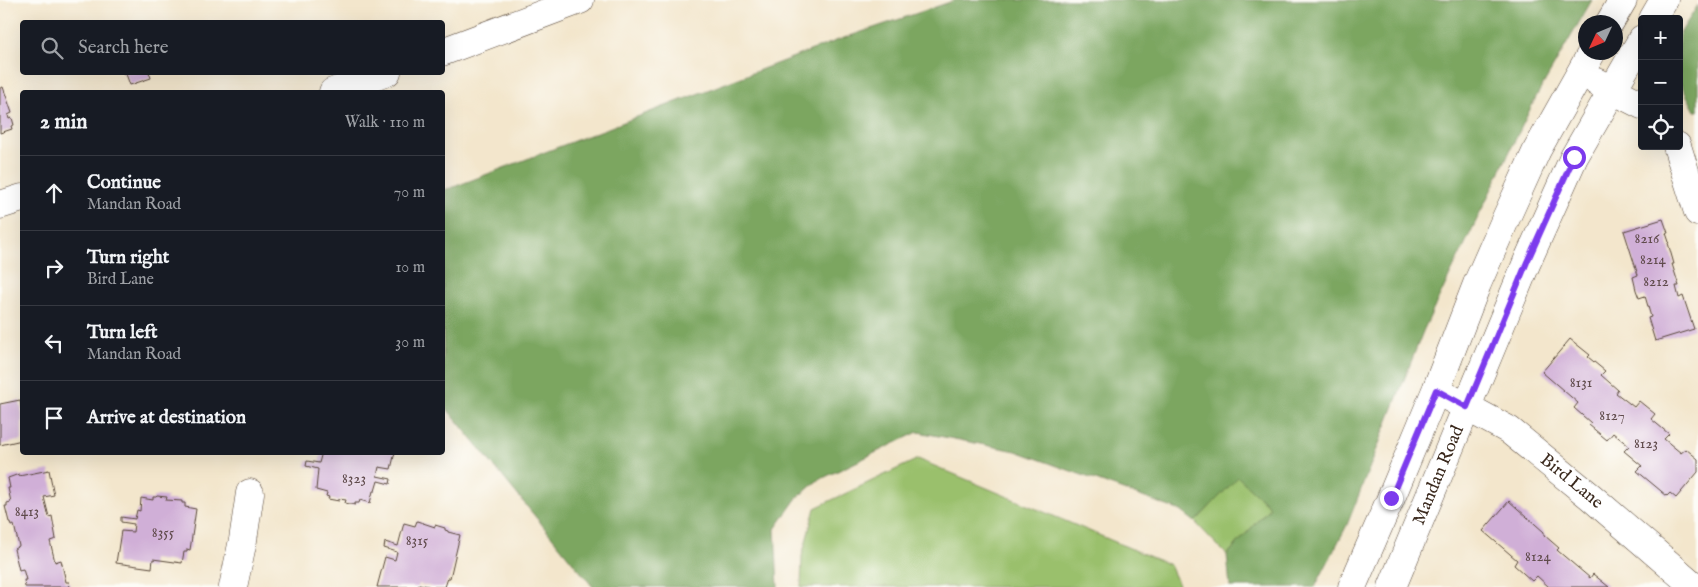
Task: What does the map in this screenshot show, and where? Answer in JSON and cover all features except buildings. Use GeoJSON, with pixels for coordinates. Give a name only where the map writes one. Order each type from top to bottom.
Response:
{"type":"FeatureCollection","features":[{"type":"Feature","properties":{"kind":"street"},"geometry":{"type":"LineString","coordinates":[[445,51],[580,0]]}},
{"type":"Feature","properties":{"kind":"street"},"geometry":{"type":"LineString","coordinates":[[1614,15],[1623,0]]}},
{"type":"Feature","properties":{"kind":"street"},"geometry":{"type":"LineString","coordinates":[[1655,15],[1664,0]]}},
{"type":"Feature","properties":{"kind":"street","name":"Mandan Road"},"geometry":{"type":"LineString","coordinates":[[1392,587],[1527,262],[1574,157],[1638,46]]}},
{"type":"Feature","properties":{"kind":"street"},"geometry":{"type":"LineString","coordinates":[[1586,63],[1612,90],[1638,103]]}},
{"type":"Feature","properties":{"kind":"street","name":"Mandan Road"},"geometry":{"type":"LineString","coordinates":[[1352,587],[1436,390],[1476,284],[1537,150],[1586,63]]}},
{"type":"Feature","properties":{"kind":"street"},"geometry":{"type":"LineString","coordinates":[[338,90],[379,75]]}},
{"type":"Feature","properties":{"kind":"street"},"geometry":{"type":"LineString","coordinates":[[1678,150],[1698,212]]}},
{"type":"Feature","properties":{"kind":"street"},"geometry":{"type":"LineString","coordinates":[[0,205],[20,199]]}},
{"type":"Feature","properties":{"kind":"street","name":"Bird Lane"},"geometry":{"type":"LineString","coordinates":[[1436,390],[1509,430],[1591,497],[1695,587]]}},
{"type":"Feature","properties":{"kind":"street"},"geometry":{"type":"LineString","coordinates":[[233,587],[250,493]]}},
{"type":"Feature","properties":{"kind":"green space"},"geometry":{"type":"Polygon","coordinates":[[[956,0],[1592,0],[1583,15],[1578,15],[1578,24],[1536,97],[1424,329],[1347,525],[1315,587],[1230,587],[1227,555],[1270,507],[1238,477],[1195,522],[1181,511],[1016,451],[918,432],[817,481],[796,499],[775,529],[778,587],[593,587],[445,406],[445,190],[841,39],[956,0]]]}},
{"type":"Feature","properties":{"kind":"green space"},"geometry":{"type":"Polygon","coordinates":[[[1698,5],[1698,111],[1695,111],[1683,88],[1683,29],[1698,5]]]}},
{"type":"Feature","properties":{"kind":"green space"},"geometry":{"type":"Polygon","coordinates":[[[918,459],[1170,565],[1179,587],[801,587],[802,556],[815,508],[918,459]]]}},
{"type":"Feature","properties":{"kind":"green space"},"geometry":{"type":"Polygon","coordinates":[[[1238,476],[1270,507],[1227,555],[1195,522],[1238,476]]]}},
{"type":"Feature","properties":{"kind":"route"},"geometry":{"type":"LineString","coordinates":[[1391,498],[1436,390],[1467,407],[1527,262],[1574,157]]}}]}
